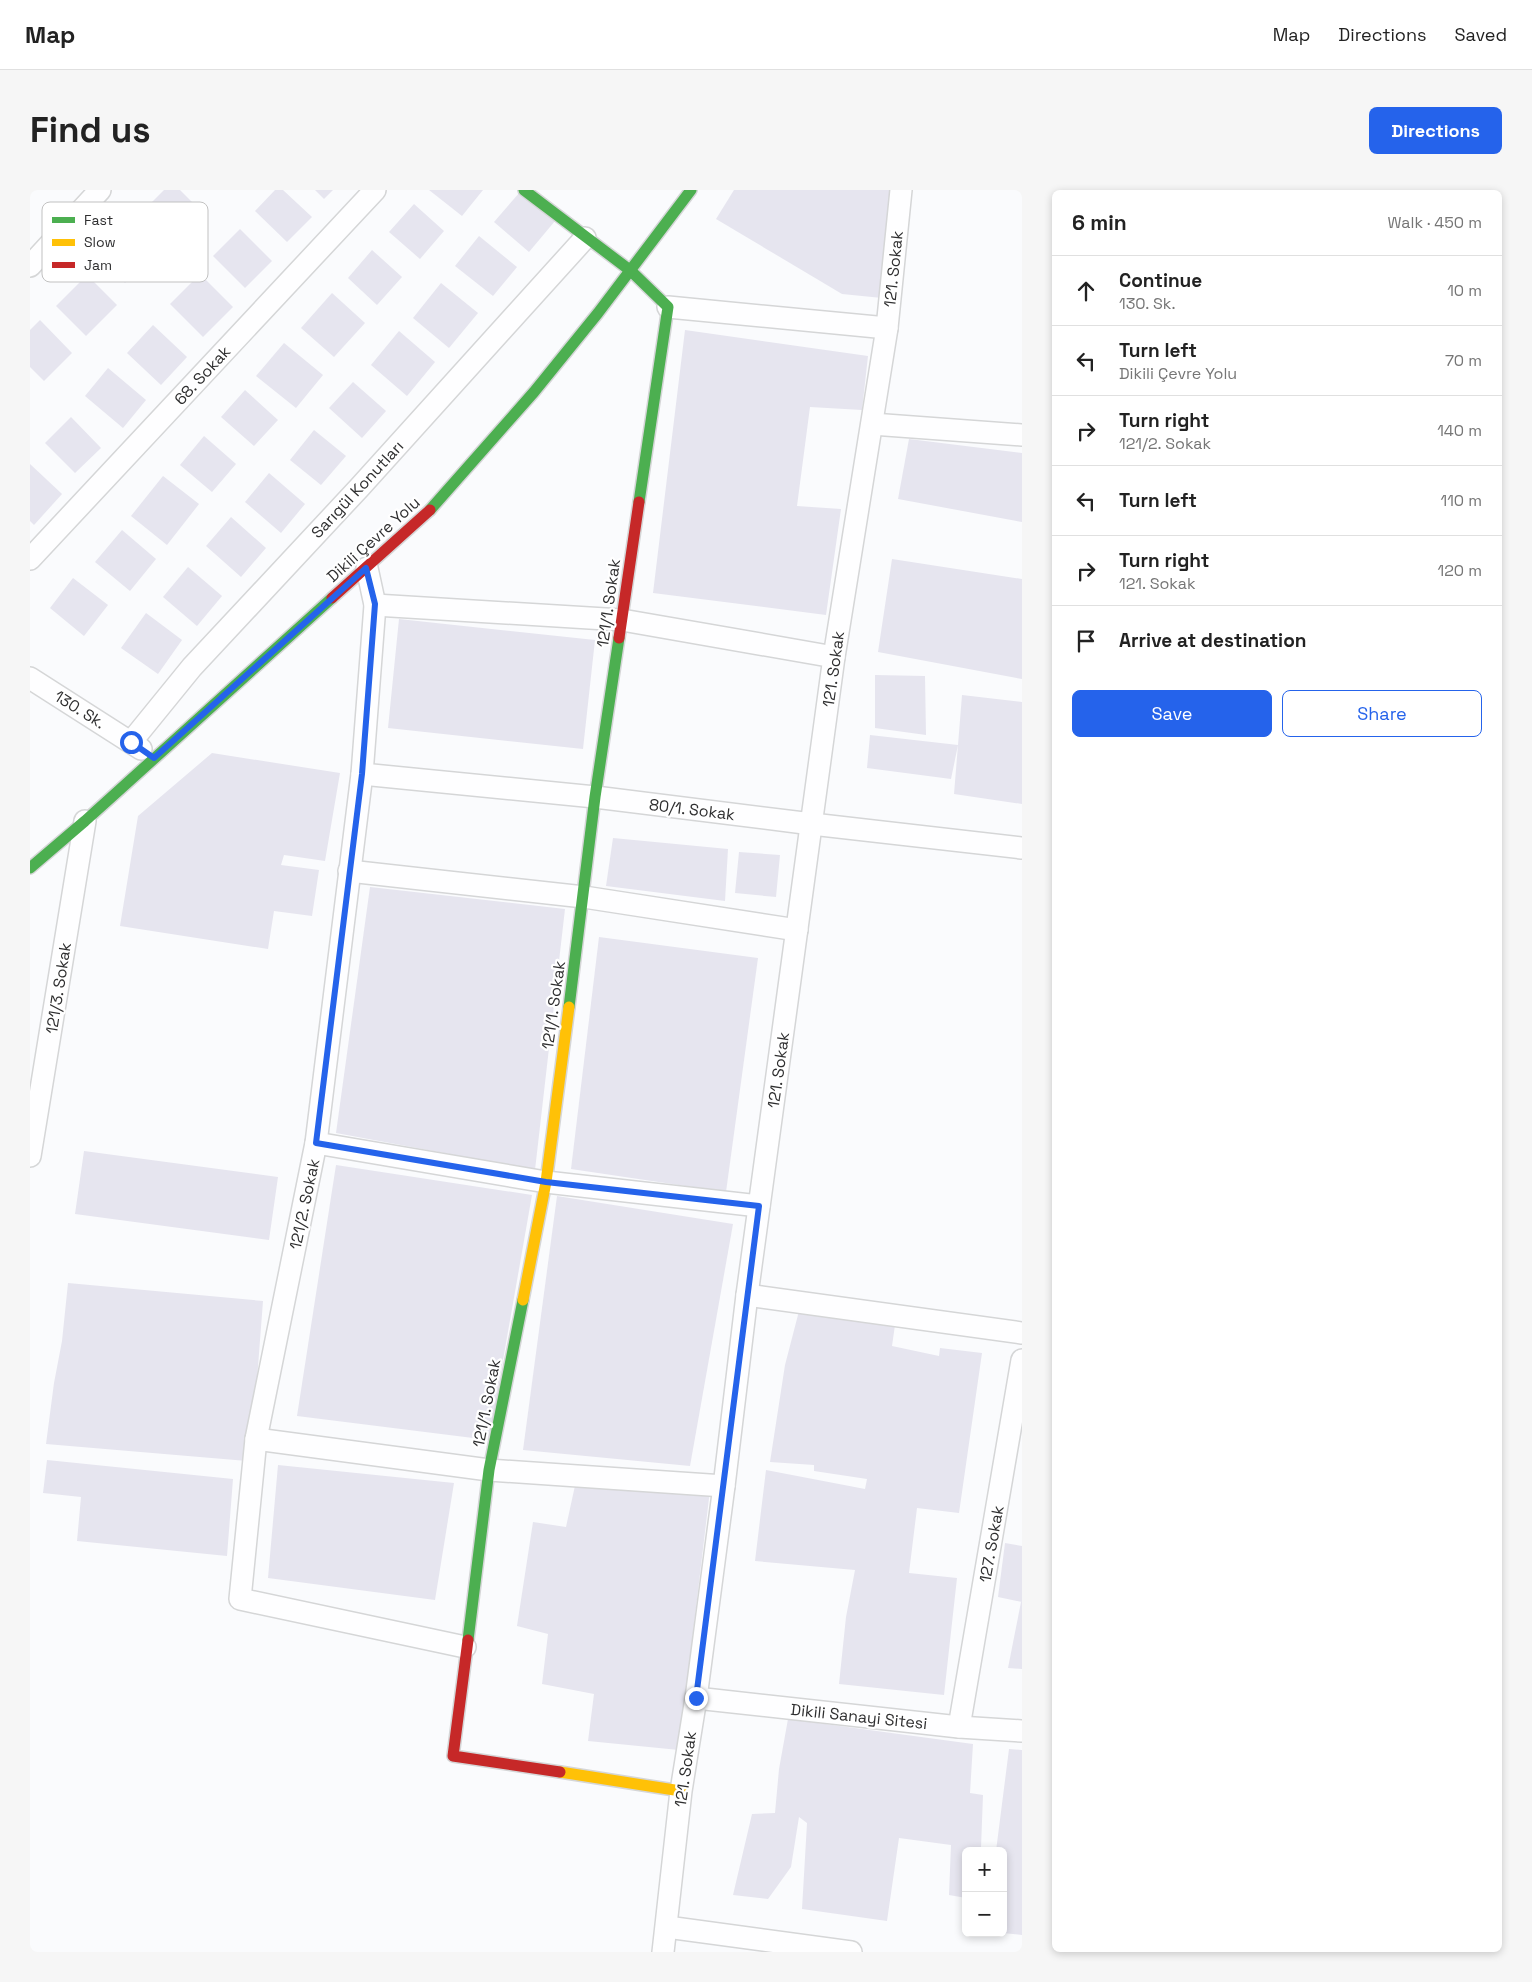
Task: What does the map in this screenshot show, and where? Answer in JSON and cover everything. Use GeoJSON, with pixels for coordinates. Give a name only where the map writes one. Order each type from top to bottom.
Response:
{"type":"FeatureCollection","features":[{"type":"Feature","properties":{"kind":"street"},"geometry":{"type":"LineString","coordinates":[[89,202],[100,190]]}},
{"type":"Feature","properties":{"kind":"street","name":"68. Sokak"},"geometry":{"type":"LineString","coordinates":[[30,560],[375,190]]}},
{"type":"Feature","properties":{"kind":"street"},"geometry":{"type":"LineString","coordinates":[[524,190],[630,272],[668,307],[888,328]]}},
{"type":"Feature","properties":{"kind":"street","name":"Dikili Çevre Yolu"},"geometry":{"type":"LineString","coordinates":[[30,868],[85,821],[432,508],[484,453],[537,391],[691,190]]}},
{"type":"Feature","properties":{"kind":"street","name":"121. Sokak"},"geometry":{"type":"LineString","coordinates":[[663,1952],[681,1791],[696,1698],[796,930],[834,657],[888,328],[901,190]]}},
{"type":"Feature","properties":{"kind":"street","name":"Sarıgül Konutları"},"geometry":{"type":"LineString","coordinates":[[131,742],[192,667],[352,495],[585,238]]}},
{"type":"Feature","properties":{"kind":"street"},"geometry":{"type":"LineString","coordinates":[[30,266],[42,253]]}},
{"type":"Feature","properties":{"kind":"street","name":"121/1. Sokak"},"geometry":{"type":"LineString","coordinates":[[668,307],[595,796],[584,897],[546,1182],[489,1470],[465,1647],[453,1756],[681,1791]]}},
{"type":"Feature","properties":{"kind":"street"},"geometry":{"type":"LineString","coordinates":[[872,424],[1022,435]]}},
{"type":"Feature","properties":{"kind":"street","name":"121/2. Sokak"},"geometry":{"type":"LineString","coordinates":[[366,568],[375,604],[362,774],[316,1143],[256,1439],[240,1599],[465,1647]]}},
{"type":"Feature","properties":{"kind":"street"},"geometry":{"type":"LineString","coordinates":[[375,604],[622,620],[834,657]]}},
{"type":"Feature","properties":{"kind":"street","name":"130. Sk."},"geometry":{"type":"LineString","coordinates":[[30,678],[154,758]]}},
{"type":"Feature","properties":{"kind":"street","name":"80/1. Sokak"},"geometry":{"type":"LineString","coordinates":[[362,774],[595,796],[812,824],[1022,848]]}},
{"type":"Feature","properties":{"kind":"street","name":"121/3. Sokak"},"geometry":{"type":"LineString","coordinates":[[30,1156],[85,821]]}},
{"type":"Feature","properties":{"kind":"street"},"geometry":{"type":"LineString","coordinates":[[349,871],[584,897],[796,930]]}},
{"type":"Feature","properties":{"kind":"street"},"geometry":{"type":"LineString","coordinates":[[316,1143],[546,1182],[759,1206]]}},
{"type":"Feature","properties":{"kind":"street"},"geometry":{"type":"LineString","coordinates":[[747,1295],[1022,1333]]}},
{"type":"Feature","properties":{"kind":"street","name":"127. Sokak"},"geometry":{"type":"LineString","coordinates":[[959,1727],[1013,1473],[1022,1360]]}},
{"type":"Feature","properties":{"kind":"street"},"geometry":{"type":"LineString","coordinates":[[256,1439],[489,1470],[724,1486]]}},
{"type":"Feature","properties":{"kind":"street","name":"Dikili Sanayi Sitesi"},"geometry":{"type":"LineString","coordinates":[[696,1698],[959,1727],[1022,1731]]}},
{"type":"Feature","properties":{"kind":"street"},"geometry":{"type":"LineString","coordinates":[[667,1926],[851,1952]]}},
{"type":"Feature","properties":{"kind":"building"},"geometry":{"type":"Polygon","coordinates":[[[164,190],[180,190],[192,202],[152,202],[164,190]]]}},
{"type":"Feature","properties":{"kind":"building"},"geometry":{"type":"Polygon","coordinates":[[[275,190],[283,190],[312,217],[287,242],[255,211],[275,190]]]}},
{"type":"Feature","properties":{"kind":"building"},"geometry":{"type":"Polygon","coordinates":[[[315,190],[333,190],[324,199],[315,190]]]}},
{"type":"Feature","properties":{"kind":"building"},"geometry":{"type":"Polygon","coordinates":[[[429,190],[483,190],[462,216],[429,190]]]}},
{"type":"Feature","properties":{"kind":"building"},"geometry":{"type":"Polygon","coordinates":[[[734,190],[893,190],[882,298],[842,294],[716,219],[734,190]]]}},
{"type":"Feature","properties":{"kind":"building"},"geometry":{"type":"Polygon","coordinates":[[[520,192],[555,221],[529,252],[494,222],[520,192]]]}},
{"type":"Feature","properties":{"kind":"building"},"geometry":{"type":"Polygon","coordinates":[[[414,204],[444,231],[420,259],[389,232],[414,204]]]}},
{"type":"Feature","properties":{"kind":"building"},"geometry":{"type":"Polygon","coordinates":[[[240,229],[272,261],[245,288],[213,256],[240,229]]]}},
{"type":"Feature","properties":{"kind":"building"},"geometry":{"type":"Polygon","coordinates":[[[479,236],[517,267],[493,296],[455,266],[479,236]]]}},
{"type":"Feature","properties":{"kind":"building"},"geometry":{"type":"Polygon","coordinates":[[[372,250],[402,277],[377,305],[348,278],[372,250]]]}},
{"type":"Feature","properties":{"kind":"building"},"geometry":{"type":"Polygon","coordinates":[[[80,282],[94,282],[117,305],[86,336],[56,306],[80,282]]]}},
{"type":"Feature","properties":{"kind":"building"},"geometry":{"type":"Polygon","coordinates":[[[192,282],[208,282],[233,307],[203,337],[170,304],[192,282]]]}},
{"type":"Feature","properties":{"kind":"building"},"geometry":{"type":"Polygon","coordinates":[[[441,283],[478,313],[449,348],[413,318],[441,283]]]}},
{"type":"Feature","properties":{"kind":"building"},"geometry":{"type":"Polygon","coordinates":[[[332,293],[365,323],[334,357],[301,328],[332,293]]]}},
{"type":"Feature","properties":{"kind":"building"},"geometry":{"type":"Polygon","coordinates":[[[40,320],[72,353],[44,381],[30,367],[30,330],[40,320]]]}},
{"type":"Feature","properties":{"kind":"building"},"geometry":{"type":"Polygon","coordinates":[[[153,325],[187,357],[161,385],[127,353],[153,325]]]}},
{"type":"Feature","properties":{"kind":"building"},"geometry":{"type":"Polygon","coordinates":[[[685,330],[868,356],[862,410],[810,407],[797,506],[841,509],[826,615],[653,593],[685,330]]]}},
{"type":"Feature","properties":{"kind":"building"},"geometry":{"type":"Polygon","coordinates":[[[399,331],[435,362],[407,396],[371,365],[399,331]]]}},
{"type":"Feature","properties":{"kind":"building"},"geometry":{"type":"Polygon","coordinates":[[[284,343],[323,375],[296,408],[256,376],[284,343]]]}},
{"type":"Feature","properties":{"kind":"building"},"geometry":{"type":"Polygon","coordinates":[[[108,368],[146,400],[123,428],[85,396],[108,368]]]}},
{"type":"Feature","properties":{"kind":"building"},"geometry":{"type":"Polygon","coordinates":[[[353,382],[386,411],[362,438],[329,408],[353,382]]]}},
{"type":"Feature","properties":{"kind":"building"},"geometry":{"type":"Polygon","coordinates":[[[245,390],[278,420],[254,446],[221,417],[245,390]]]}},
{"type":"Feature","properties":{"kind":"building"},"geometry":{"type":"Polygon","coordinates":[[[71,417],[101,448],[75,473],[45,443],[71,417]]]}},
{"type":"Feature","properties":{"kind":"building"},"geometry":{"type":"Polygon","coordinates":[[[314,430],[346,456],[321,485],[290,460],[314,430]]]}},
{"type":"Feature","properties":{"kind":"building"},"geometry":{"type":"Polygon","coordinates":[[[204,436],[236,464],[212,492],[180,465],[204,436]]]}},
{"type":"Feature","properties":{"kind":"building"},"geometry":{"type":"Polygon","coordinates":[[[909,439],[1022,453],[1022,522],[898,499],[909,439]]]}},
{"type":"Feature","properties":{"kind":"building"},"geometry":{"type":"Polygon","coordinates":[[[30,464],[62,494],[34,525],[30,521],[30,464]]]}},
{"type":"Feature","properties":{"kind":"building"},"geometry":{"type":"Polygon","coordinates":[[[269,473],[305,504],[281,533],[245,502],[269,473]]]}},
{"type":"Feature","properties":{"kind":"building"},"geometry":{"type":"Polygon","coordinates":[[[163,476],[199,504],[167,545],[131,516],[163,476]]]}},
{"type":"Feature","properties":{"kind":"building"},"geometry":{"type":"Polygon","coordinates":[[[231,517],[266,548],[241,577],[206,546],[231,517]]]}},
{"type":"Feature","properties":{"kind":"building"},"geometry":{"type":"Polygon","coordinates":[[[122,530],[156,559],[130,591],[95,562],[122,530]]]}},
{"type":"Feature","properties":{"kind":"building"},"geometry":{"type":"Polygon","coordinates":[[[892,559],[1022,579],[1022,679],[878,652],[892,559]]]}},
{"type":"Feature","properties":{"kind":"building"},"geometry":{"type":"Polygon","coordinates":[[[188,567],[222,596],[197,626],[163,597],[188,567]]]}},
{"type":"Feature","properties":{"kind":"building"},"geometry":{"type":"Polygon","coordinates":[[[73,578],[108,605],[84,636],[50,608],[73,578]]]}},
{"type":"Feature","properties":{"kind":"building"},"geometry":{"type":"Polygon","coordinates":[[[146,613],[182,640],[158,674],[121,648],[146,613]]]}},
{"type":"Feature","properties":{"kind":"building"},"geometry":{"type":"Polygon","coordinates":[[[399,619],[595,640],[583,749],[388,728],[399,619]]]}},
{"type":"Feature","properties":{"kind":"building"},"geometry":{"type":"Polygon","coordinates":[[[875,675],[925,676],[926,735],[875,728],[875,675]]]}},
{"type":"Feature","properties":{"kind":"building"},"geometry":{"type":"Polygon","coordinates":[[[962,695],[1022,702],[1022,804],[954,794],[962,695]]]}},
{"type":"Feature","properties":{"kind":"building"},"geometry":{"type":"Polygon","coordinates":[[[870,735],[958,745],[951,779],[867,768],[870,735]]]}},
{"type":"Feature","properties":{"kind":"building"},"geometry":{"type":"Polygon","coordinates":[[[212,753],[340,773],[325,861],[284,855],[281,865],[319,870],[312,916],[274,911],[268,949],[120,926],[138,816],[212,753]]]}},
{"type":"Feature","properties":{"kind":"building"},"geometry":{"type":"Polygon","coordinates":[[[613,838],[728,849],[725,901],[606,886],[613,838]]]}},
{"type":"Feature","properties":{"kind":"building"},"geometry":{"type":"Polygon","coordinates":[[[739,852],[780,855],[776,897],[735,893],[739,852]]]}},
{"type":"Feature","properties":{"kind":"building"},"geometry":{"type":"Polygon","coordinates":[[[370,887],[565,909],[535,1170],[336,1133],[370,887]]]}},
{"type":"Feature","properties":{"kind":"building"},"geometry":{"type":"Polygon","coordinates":[[[599,937],[758,958],[726,1192],[571,1169],[599,937]]]}},
{"type":"Feature","properties":{"kind":"building"},"geometry":{"type":"Polygon","coordinates":[[[84,1151],[278,1177],[269,1240],[75,1214],[84,1151]]]}},
{"type":"Feature","properties":{"kind":"building"},"geometry":{"type":"Polygon","coordinates":[[[336,1165],[532,1195],[489,1440],[297,1416],[336,1165]]]}},
{"type":"Feature","properties":{"kind":"building"},"geometry":{"type":"Polygon","coordinates":[[[557,1196],[733,1224],[690,1466],[523,1450],[557,1196]]]}},
{"type":"Feature","properties":{"kind":"building"},"geometry":{"type":"Polygon","coordinates":[[[68,1283],[263,1301],[255,1406],[247,1461],[46,1444],[62,1341],[68,1283]]]}},
{"type":"Feature","properties":{"kind":"building"},"geometry":{"type":"Polygon","coordinates":[[[799,1311],[895,1325],[892,1346],[939,1356],[940,1348],[982,1353],[959,1513],[917,1508],[909,1573],[957,1578],[944,1695],[839,1684],[846,1617],[855,1570],[755,1561],[766,1470],[865,1489],[867,1479],[814,1471],[814,1465],[770,1462],[785,1365],[799,1311]]]}},
{"type":"Feature","properties":{"kind":"building"},"geometry":{"type":"Polygon","coordinates":[[[47,1460],[233,1479],[227,1556],[77,1541],[81,1497],[43,1493],[47,1460]]]}},
{"type":"Feature","properties":{"kind":"building"},"geometry":{"type":"Polygon","coordinates":[[[278,1465],[454,1483],[435,1600],[268,1578],[278,1465]]]}},
{"type":"Feature","properties":{"kind":"building"},"geometry":{"type":"Polygon","coordinates":[[[576,1481],[710,1490],[679,1750],[588,1741],[594,1694],[542,1684],[548,1634],[517,1626],[533,1522],[566,1527],[576,1481]]]}},
{"type":"Feature","properties":{"kind":"building"},"geometry":{"type":"Polygon","coordinates":[[[1005,1543],[1022,1546],[1022,1602],[998,1597],[1005,1543]]]}},
{"type":"Feature","properties":{"kind":"building"},"geometry":{"type":"Polygon","coordinates":[[[1021,1602],[1022,1669],[1008,1668],[1021,1602]]]}},
{"type":"Feature","properties":{"kind":"building"},"geometry":{"type":"Polygon","coordinates":[[[788,1719],[973,1744],[970,1793],[983,1795],[981,1847],[962,1847],[962,1897],[949,1895],[951,1845],[899,1838],[887,1921],[802,1909],[807,1823],[799,1817],[791,1867],[768,1899],[733,1895],[752,1814],[775,1813],[779,1769],[788,1719]]]}},
{"type":"Feature","properties":{"kind":"building"},"geometry":{"type":"Polygon","coordinates":[[[1009,1749],[1022,1750],[1022,1935],[1007,1933],[1007,1847],[997,1847],[1009,1749]]]}},
{"type":"Feature","properties":{"kind":"traffic: fast"},"geometry":{"type":"LineString","coordinates":[[524,190],[631,271],[668,307],[639,502]]}},
{"type":"Feature","properties":{"kind":"traffic: fast"},"geometry":{"type":"LineString","coordinates":[[430,510],[534,392],[598,313],[691,190]]}},
{"type":"Feature","properties":{"kind":"traffic: fast"},"geometry":{"type":"LineString","coordinates":[[30,868],[85,821],[332,598]]}},
{"type":"Feature","properties":{"kind":"traffic: fast"},"geometry":{"type":"LineString","coordinates":[[569,1007],[595,797],[619,638]]}},
{"type":"Feature","properties":{"kind":"traffic: fast"},"geometry":{"type":"LineString","coordinates":[[468,1640],[489,1470],[523,1300]]}},
{"type":"Feature","properties":{"kind":"traffic: slow"},"geometry":{"type":"LineString","coordinates":[[523,1300],[546,1182],[569,1007]]}},
{"type":"Feature","properties":{"kind":"traffic: slow"},"geometry":{"type":"LineString","coordinates":[[560,1772],[681,1791]]}},
{"type":"Feature","properties":{"kind":"traffic: jam"},"geometry":{"type":"LineString","coordinates":[[619,638],[639,502]]}},
{"type":"Feature","properties":{"kind":"traffic: jam"},"geometry":{"type":"LineString","coordinates":[[332,598],[430,510]]}},
{"type":"Feature","properties":{"kind":"traffic: jam"},"geometry":{"type":"LineString","coordinates":[[468,1640],[453,1756],[560,1772]]}},
{"type":"Feature","properties":{"kind":"route"},"geometry":{"type":"LineString","coordinates":[[131,742],[154,758],[366,568],[375,604],[362,774],[316,1143],[546,1182],[759,1206],[696,1698]]}}]}
